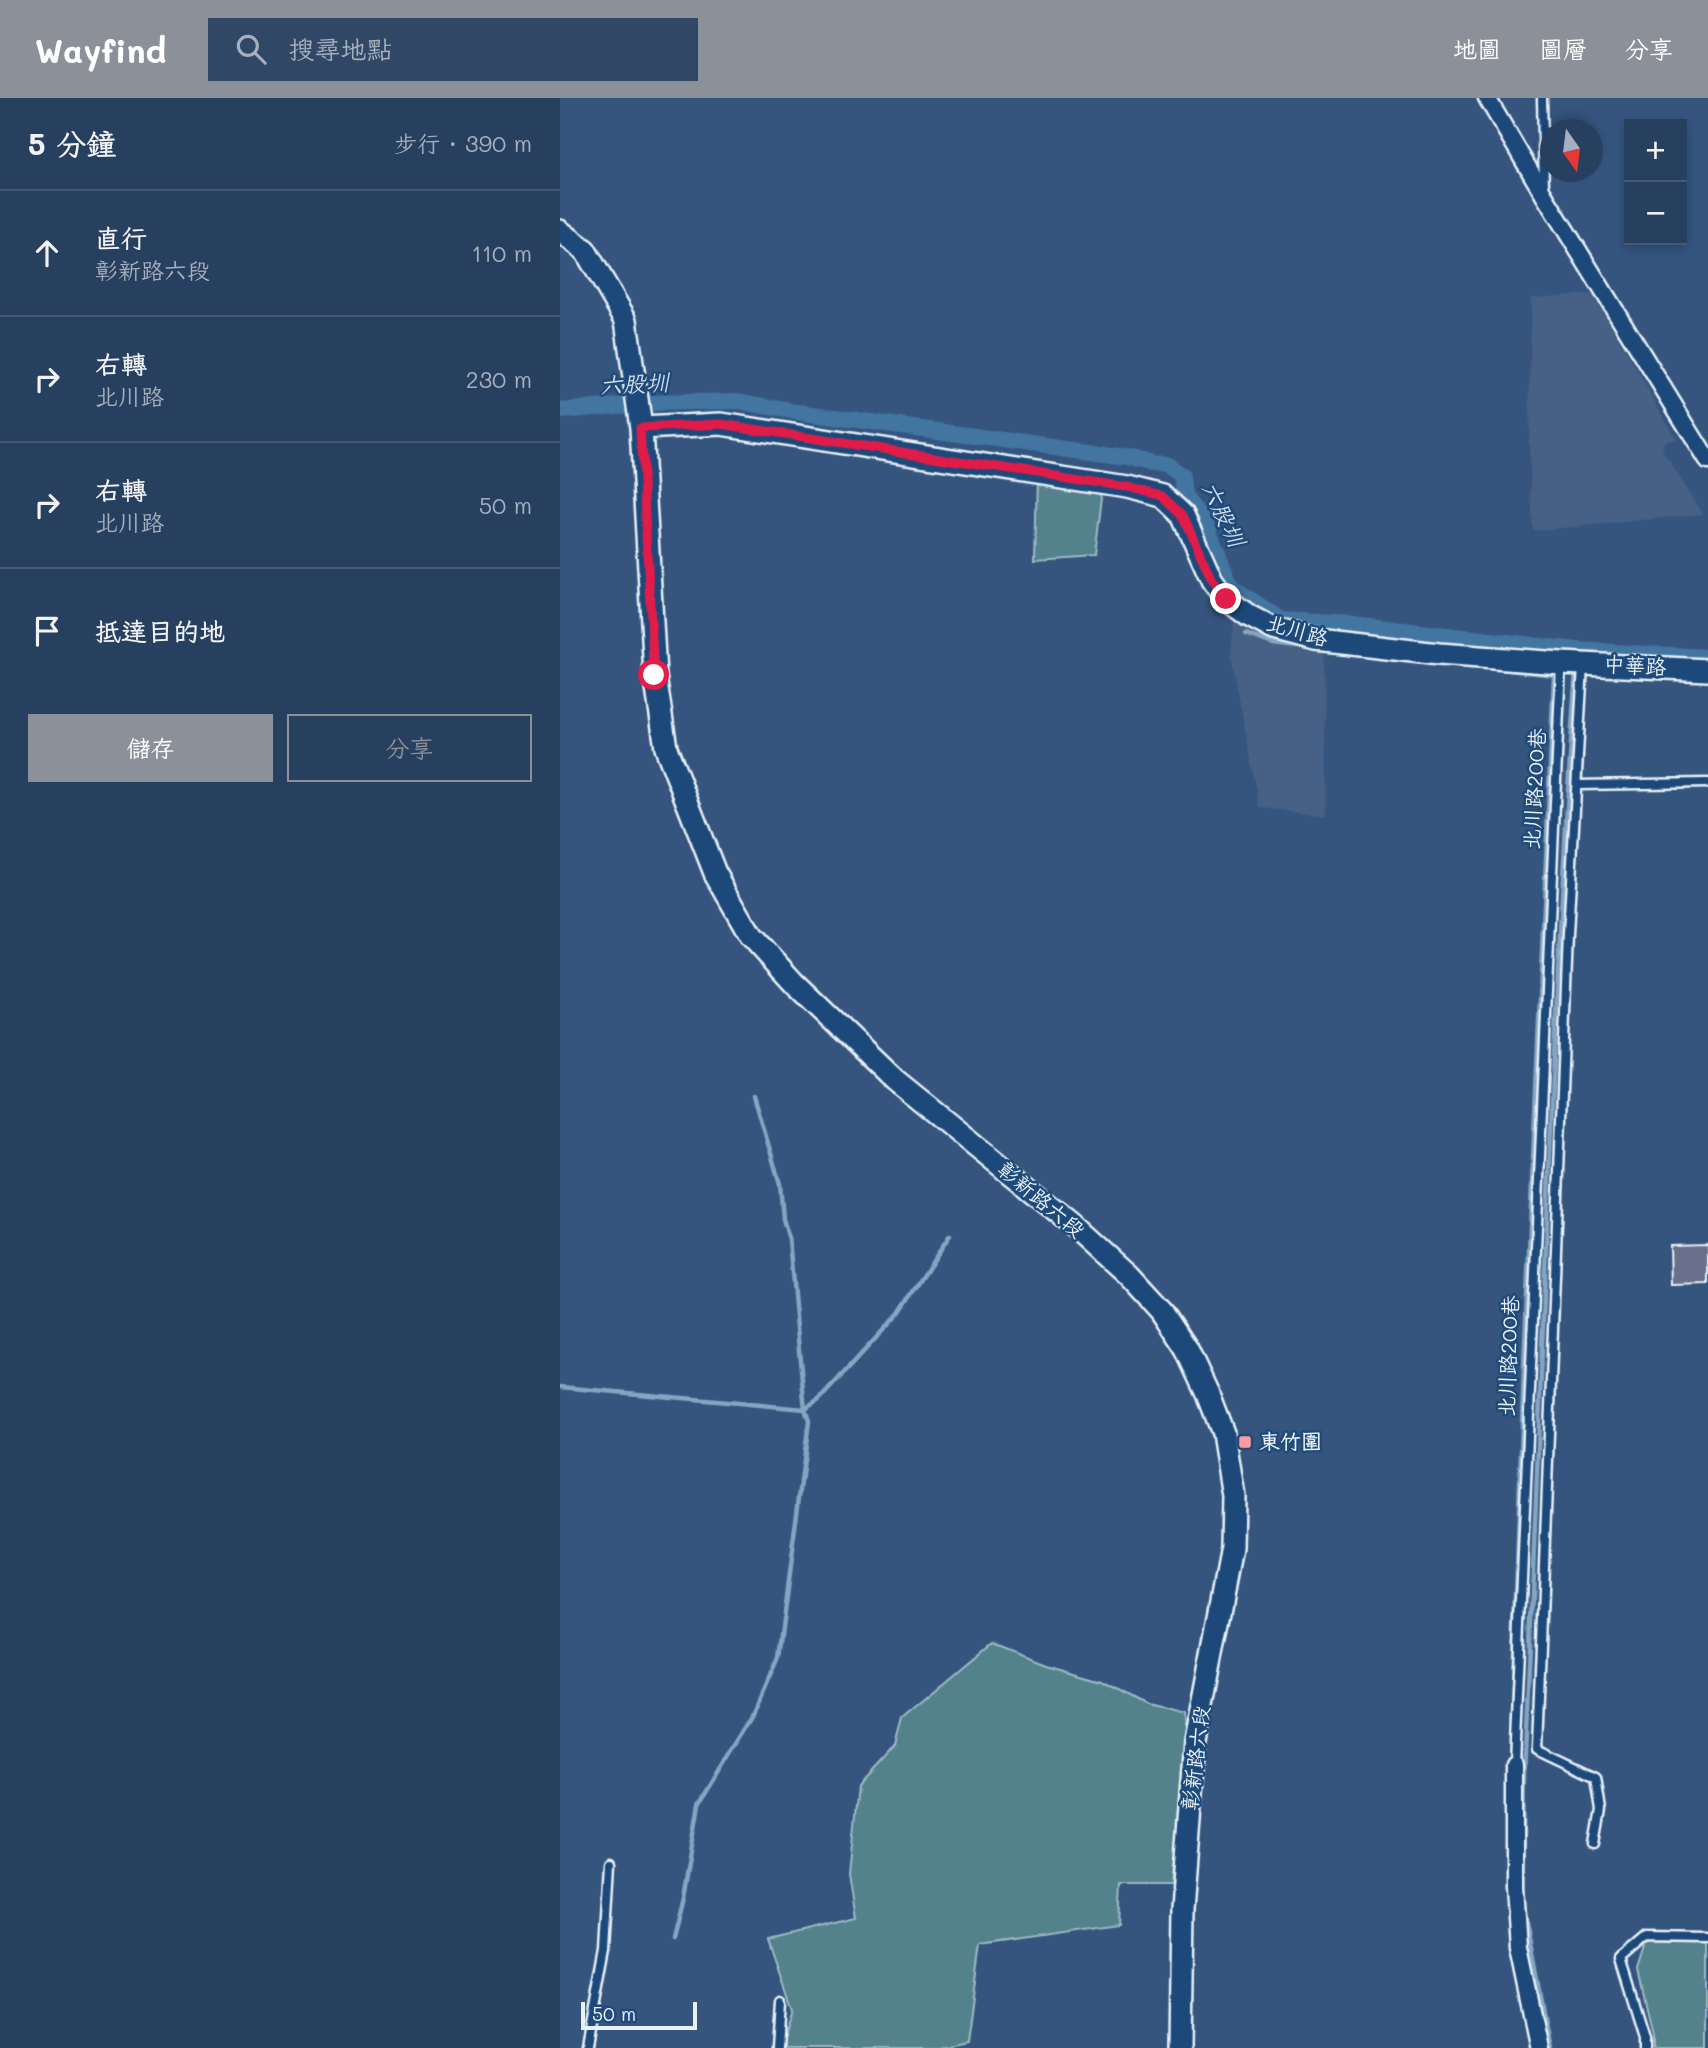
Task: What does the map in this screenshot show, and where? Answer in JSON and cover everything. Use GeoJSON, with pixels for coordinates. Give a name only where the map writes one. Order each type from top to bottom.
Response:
{"type":"FeatureCollection","features":[{"type":"Feature","properties":{"kind":"street"},"geometry":{"type":"LineString","coordinates":[[1487,98],[1708,461]]}},
{"type":"Feature","properties":{"kind":"street","name":"彰新路六段"},"geometry":{"type":"LineString","coordinates":[[560,231],[585,250],[626,320],[638,398],[654,675],[666,748],[715,873],[751,936],[794,983],[895,1080],[1074,1225],[1129,1275],[1162,1311],[1187,1349],[1223,1433],[1233,1496],[1232,1549],[1195,1742],[1182,1910],[1180,2048]]}},
{"type":"Feature","properties":{"kind":"street","name":"北川路"},"geometry":{"type":"LineString","coordinates":[[640,428],[721,424],[1127,487],[1163,496],[1183,515],[1212,580],[1226,599],[1249,616],[1274,629],[1316,640],[1561,663]]}},
{"type":"Feature","properties":{"kind":"street","name":"中華路"},"geometry":{"type":"LineString","coordinates":[[1561,663],[1708,670]]}},
{"type":"Feature","properties":{"kind":"street","name":"北川路200巷"},"geometry":{"type":"LineString","coordinates":[[1514,1765],[1514,1886],[1518,1948],[1539,2048]]}},
{"type":"Feature","properties":{"kind":"lane"},"geometry":{"type":"LineString","coordinates":[[1542,98],[1544,195]]}},
{"type":"Feature","properties":{"kind":"lane","name":"北川路200巷"},"geometry":{"type":"LineString","coordinates":[[1514,1765],[1561,663]]}},
{"type":"Feature","properties":{"kind":"lane"},"geometry":{"type":"LineString","coordinates":[[1583,663],[1568,935],[1537,1749],[1597,1777],[1601,1810],[1595,1844]]}},
{"type":"Feature","properties":{"kind":"lane"},"geometry":{"type":"LineString","coordinates":[[1577,785],[1708,783]]}},
{"type":"Feature","properties":{"kind":"lane"},"geometry":{"type":"LineString","coordinates":[[588,2048],[606,1951],[611,1862]]}},
{"type":"Feature","properties":{"kind":"lane"},"geometry":{"type":"LineString","coordinates":[[1645,2048],[1645,2037],[1621,1959],[1647,1937],[1708,1938]]}},
{"type":"Feature","properties":{"kind":"lane"},"geometry":{"type":"LineString","coordinates":[[777,2048],[780,2000]]}},
{"type":"Feature","properties":{"kind":"shaded area"},"geometry":{"type":"Polygon","coordinates":[[[1593,294],[1677,440],[1665,441],[1662,450],[1703,514],[1533,531],[1529,451],[1531,298],[1593,294]]]}},
{"type":"Feature","properties":{"kind":"shaded area"},"geometry":{"type":"Polygon","coordinates":[[[1234,622],[1285,640],[1324,643],[1326,815],[1260,808],[1231,655],[1234,622]]]}},
{"type":"Feature","properties":{"kind":"green space"},"geometry":{"type":"Polygon","coordinates":[[[1037,475],[1103,483],[1094,555],[1035,559],[1037,475]]]}},
{"type":"Feature","properties":{"kind":"green space"},"geometry":{"type":"Polygon","coordinates":[[[992,1643],[1046,1664],[1103,1680],[1147,1704],[1184,1713],[1187,1753],[1171,1885],[1121,1885],[1119,1925],[980,1945],[967,2041],[935,2048],[780,2048],[792,2009],[768,1939],[856,1918],[849,1874],[858,1786],[895,1746],[902,1718],[992,1643]]]}},
{"type":"Feature","properties":{"kind":"green space"},"geometry":{"type":"Polygon","coordinates":[[[1647,1942],[1708,1943],[1708,2048],[1653,2048],[1653,2033],[1638,1970],[1647,1942]]]}},
{"type":"Feature","properties":{"kind":"building"},"geometry":{"type":"Polygon","coordinates":[[[1708,1245],[1708,1284],[1671,1285],[1670,1246],[1708,1245]]]}},
{"type":"Feature","properties":{"kind":"waterway","name":"六股圳"},"geometry":{"type":"LineString","coordinates":[[560,411],[651,403],[738,401],[1167,465],[1182,476],[1184,496],[1207,526],[1231,586],[1281,620],[1352,624],[1577,650],[1708,657]]}},
{"type":"Feature","properties":{"kind":"waterway"},"geometry":{"type":"LineString","coordinates":[[1246,634],[1273,644],[1313,649]]}},
{"type":"Feature","properties":{"kind":"waterway"},"geometry":{"type":"LineString","coordinates":[[1492,668],[1554,675],[1511,1740]]}},
{"type":"Feature","properties":{"kind":"waterway"},"geometry":{"type":"LineString","coordinates":[[1522,1898],[1524,1775],[1553,1083],[1576,669]]}},
{"type":"Feature","properties":{"kind":"waterway"},"geometry":{"type":"LineString","coordinates":[[673,1939],[699,1804],[753,1716],[778,1658],[809,1421],[805,1409],[789,1239],[783,1219],[780,1184],[754,1096]]}},
{"type":"Feature","properties":{"kind":"waterway"},"geometry":{"type":"LineString","coordinates":[[560,1387],[805,1409],[819,1400],[899,1313],[950,1235]]}},
{"type":"Feature","properties":{"kind":"waterway"},"geometry":{"type":"LineString","coordinates":[[1507,1896],[1509,1922]]}},
{"type":"Feature","properties":{"kind":"waterway"},"geometry":{"type":"LineString","coordinates":[[1523,1906],[1550,2048]]}},
{"type":"Feature","properties":{"kind":"place","name":"東竹圍"},"geometry":{"type":"Point","coordinates":[1245,1442]}},
{"type":"Feature","properties":{"kind":"route"},"geometry":{"type":"LineString","coordinates":[[654,675],[640,428],[721,424],[1127,487],[1163,496],[1183,515],[1212,580],[1226,599]]}}]}
